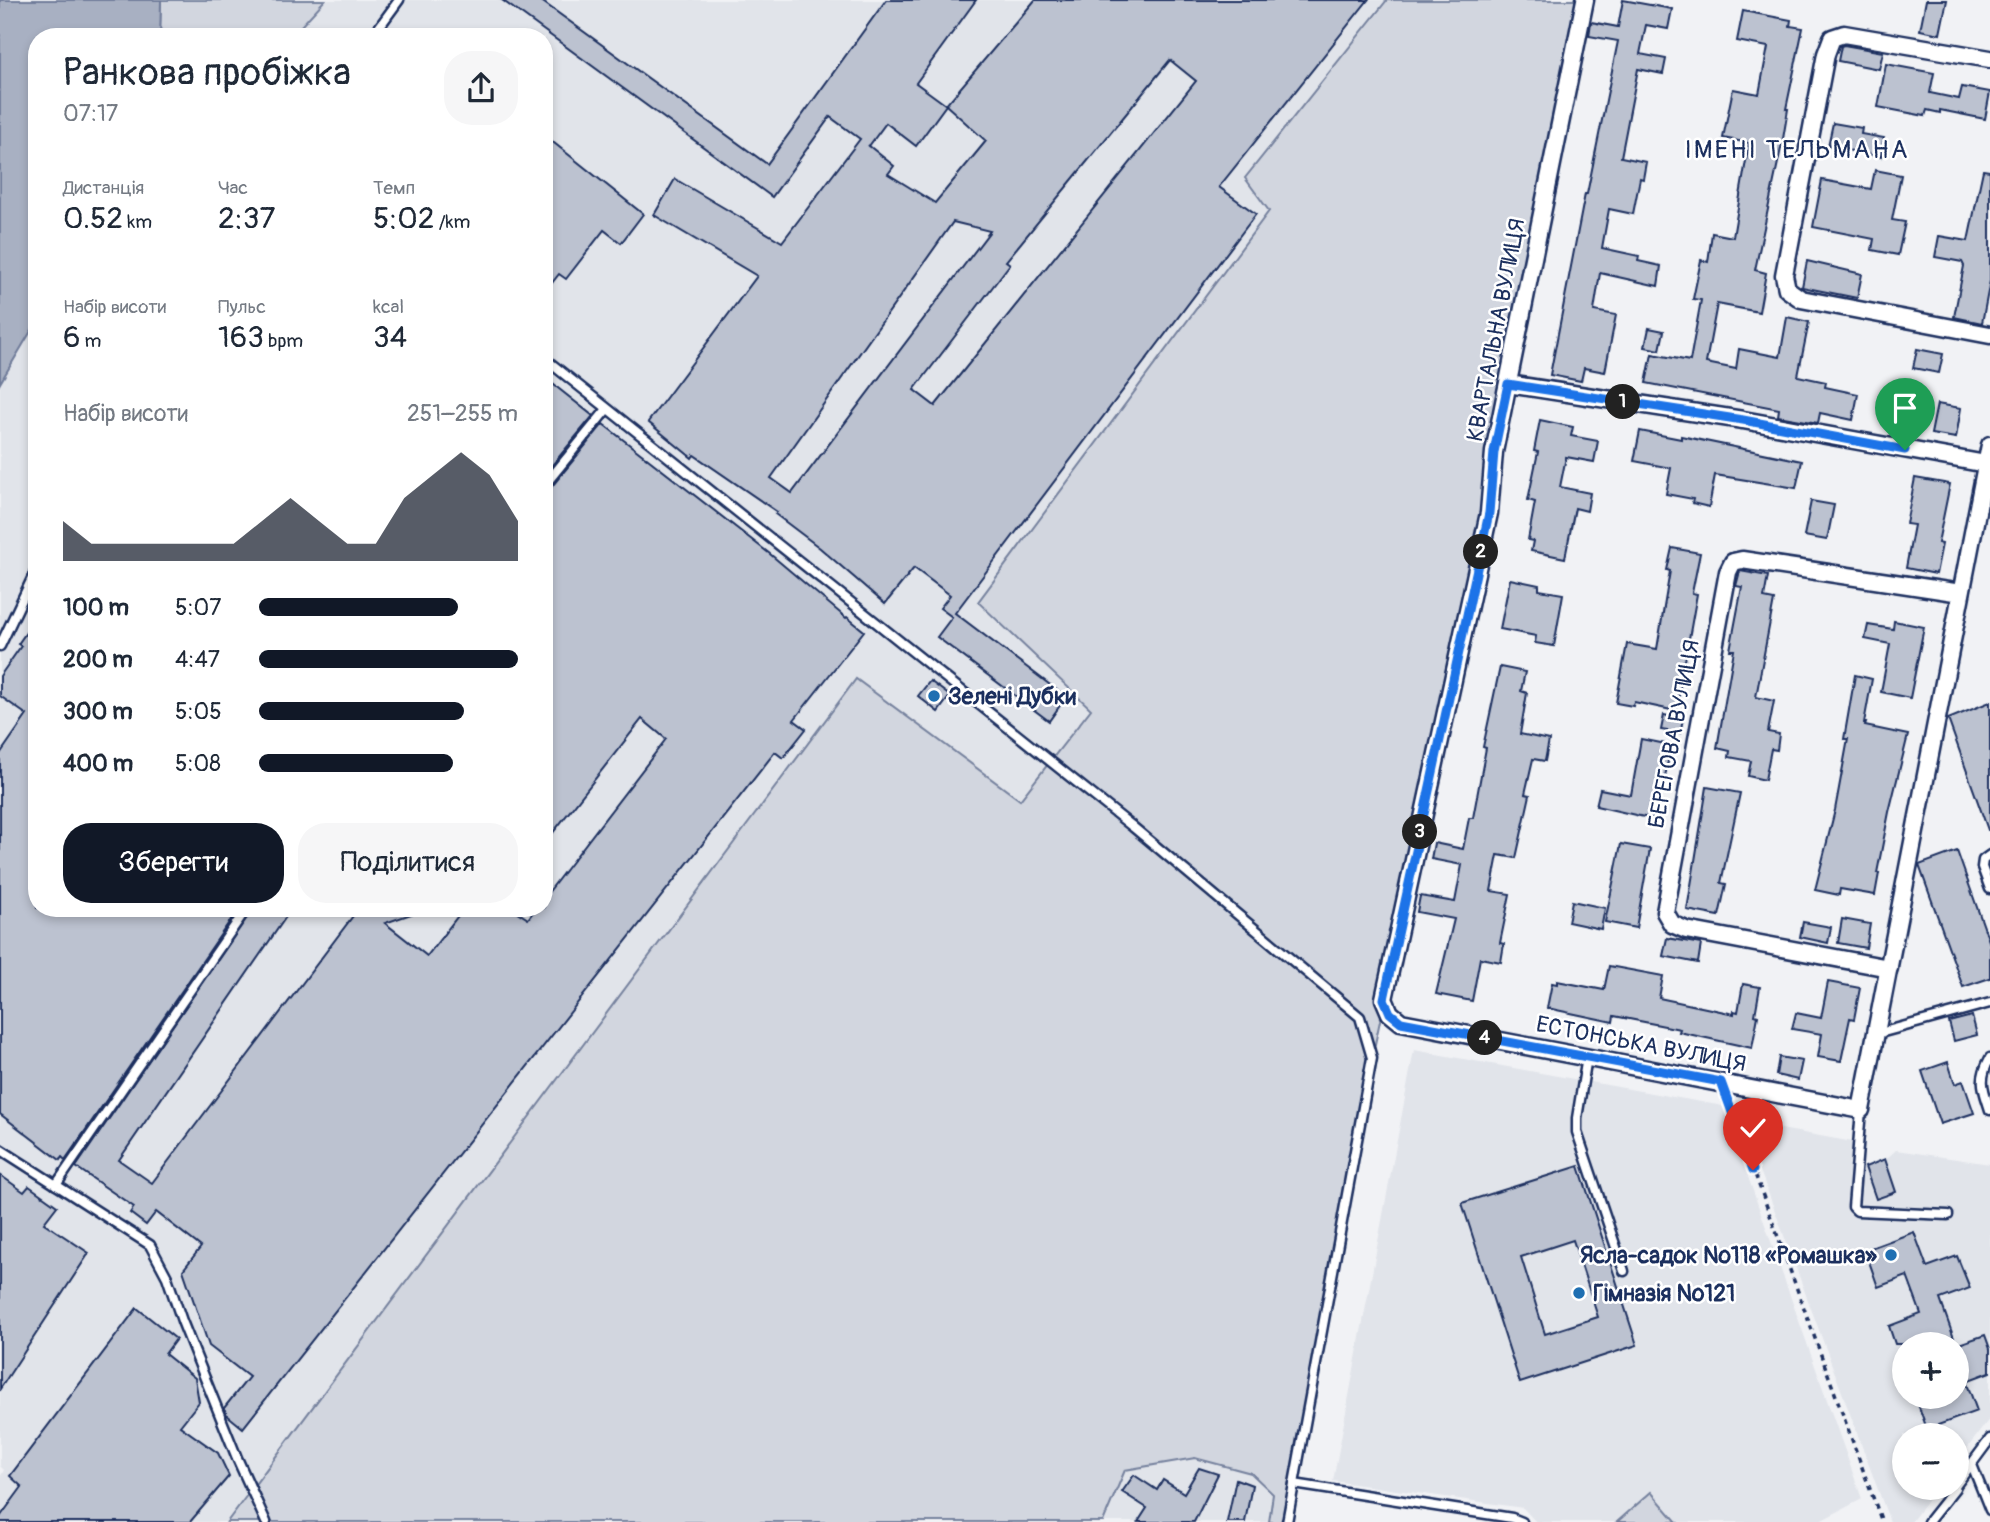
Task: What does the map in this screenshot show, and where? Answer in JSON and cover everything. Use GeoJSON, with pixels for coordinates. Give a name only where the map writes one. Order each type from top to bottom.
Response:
{"type":"FeatureCollection","features":[{"type":"Feature","properties":{"kind":"street","name":"КВАРТАЛЬНА ВУЛИЦЯ"},"geometry":{"type":"LineString","coordinates":[[1384,999],[1489,513],[1494,452],[1586,0]]}},
{"type":"Feature","properties":{"kind":"street"},"geometry":{"type":"LineString","coordinates":[[1990,59],[1844,34],[1832,38],[1826,54],[1784,275],[1787,289],[1801,299],[1990,335]]}},
{"type":"Feature","properties":{"kind":"street"},"geometry":{"type":"LineString","coordinates":[[1508,384],[1743,420],[1986,464]]}},
{"type":"Feature","properties":{"kind":"street"},"geometry":{"type":"LineString","coordinates":[[1861,1110],[1990,445]]}},
{"type":"Feature","properties":{"kind":"street","name":"БЕРЕГОВА ВУЛИЦЯ"},"geometry":{"type":"LineString","coordinates":[[1889,968],[1686,930],[1672,924],[1665,912],[1723,599],[1733,562],[1742,560],[1961,593]]}},
{"type":"Feature","properties":{"kind":"street","name":"ЕСТОНСЬКА ВУЛИЦЯ"},"geometry":{"type":"LineString","coordinates":[[1384,999],[1390,1013],[1401,1022],[1861,1110]]}},
{"type":"Feature","properties":{"kind":"lane"},"geometry":{"type":"LineString","coordinates":[[379,28],[399,0]]}},
{"type":"Feature","properties":{"kind":"lane"},"geometry":{"type":"LineString","coordinates":[[553,365],[1133,827],[1360,1017],[1372,1058],[1287,1522]]}},
{"type":"Feature","properties":{"kind":"lane"},"geometry":{"type":"LineString","coordinates":[[553,474],[607,409]]}},
{"type":"Feature","properties":{"kind":"lane"},"geometry":{"type":"LineString","coordinates":[[0,646],[28,587]]}},
{"type":"Feature","properties":{"kind":"lane"},"geometry":{"type":"LineString","coordinates":[[1990,855],[1983,860],[1982,867],[1990,889]]}},
{"type":"Feature","properties":{"kind":"lane"},"geometry":{"type":"LineString","coordinates":[[56,1185],[241,917]]}},
{"type":"Feature","properties":{"kind":"lane"},"geometry":{"type":"LineString","coordinates":[[1876,1034],[1990,1003]]}},
{"type":"Feature","properties":{"kind":"lane"},"geometry":{"type":"LineString","coordinates":[[1587,1057],[1577,1132],[1624,1271]]}},
{"type":"Feature","properties":{"kind":"lane"},"geometry":{"type":"LineString","coordinates":[[1990,1058],[1982,1072],[1990,1110]]}},
{"type":"Feature","properties":{"kind":"lane"},"geometry":{"type":"LineString","coordinates":[[1861,1110],[1853,1207],[1857,1211],[1948,1215]]}},
{"type":"Feature","properties":{"kind":"lane"},"geometry":{"type":"LineString","coordinates":[[0,1149],[150,1245],[167,1276],[232,1446],[266,1522]]}},
{"type":"Feature","properties":{"kind":"lane"},"geometry":{"type":"LineString","coordinates":[[1969,1469],[1990,1439]]}},
{"type":"Feature","properties":{"kind":"lane"},"geometry":{"type":"LineString","coordinates":[[1972,1465],[1990,1510]]}},
{"type":"Feature","properties":{"kind":"lane"},"geometry":{"type":"LineString","coordinates":[[1294,1484],[1512,1518],[1522,1522]]}},
{"type":"Feature","properties":{"kind":"lane"},"geometry":{"type":"LineString","coordinates":[[1928,1522],[1945,1500]]}},
{"type":"Feature","properties":{"kind":"path"},"geometry":{"type":"LineString","coordinates":[[1721,1082],[1882,1522]]}},
{"type":"Feature","properties":{"kind":"shaded area"},"geometry":{"type":"Polygon","coordinates":[[[161,0],[325,0],[299,28],[160,28],[161,0]]]}},
{"type":"Feature","properties":{"kind":"shaded area"},"geometry":{"type":"Polygon","coordinates":[[[325,0],[1387,0],[1246,178],[1269,211],[978,603],[1091,708],[1020,800],[252,1491],[227,1522],[0,1522],[0,1477],[4,1470],[0,1466],[0,383],[28,336],[28,917],[553,917],[553,28],[299,28],[325,0]]]}},
{"type":"Feature","properties":{"kind":"shaded area"},"geometry":{"type":"Polygon","coordinates":[[[1387,0],[1585,0],[1489,513],[1372,1058],[1287,1522],[1269,1522],[1273,1494],[1251,1473],[1195,1458],[1125,1470],[1103,1522],[227,1522],[856,679],[1020,800],[1091,709],[978,602],[1269,211],[1245,178],[1387,0]]]}},
{"type":"Feature","properties":{"kind":"shaded area","name":"Гімназія №121"},"geometry":{"type":"Polygon","coordinates":[[[1414,1050],[1723,1106],[1862,1499],[1818,1522],[1536,1522],[1523,1508],[1333,1481],[1414,1050]]]}},
{"type":"Feature","properties":{"kind":"shaded area","name":"Ясла-садок №118 «Ромашка»"},"geometry":{"type":"Polygon","coordinates":[[[1742,1122],[1853,1142],[1849,1164],[1865,1167],[1885,1160],[1896,1150],[1990,1164],[1990,1418],[1969,1446],[1969,1423],[1892,1423],[1892,1500],[1928,1500],[1911,1522],[1890,1522],[1742,1122]]]}},
{"type":"Feature","properties":{"kind":"shaded area"},"geometry":{"type":"Polygon","coordinates":[[[1195,1458],[1251,1473],[1273,1494],[1269,1522],[1103,1522],[1125,1470],[1195,1458]]]}},
{"type":"Feature","properties":{"kind":"shaded area"},"geometry":{"type":"Polygon","coordinates":[[[1651,1492],[1677,1522],[1617,1522],[1651,1492]]]}},
{"type":"Feature","properties":{"kind":"water"},"geometry":{"type":"Polygon","coordinates":[[[0,0],[161,0],[160,28],[28,28],[28,336],[0,383],[0,0]]]}},
{"type":"Feature","properties":{"kind":"building"},"geometry":{"type":"Polygon","coordinates":[[[502,0],[540,0],[767,164],[886,0],[976,0],[916,83],[946,105],[1035,0],[1368,0],[1219,187],[1256,214],[955,613],[1066,697],[1049,721],[937,637],[952,617],[940,608],[950,595],[914,568],[885,604],[820,548],[775,514],[777,512],[694,455],[692,458],[648,422],[757,276],[654,215],[675,179],[782,242],[860,139],[830,117],[772,197],[553,37],[553,28],[540,28],[502,0]],[[1170,60],[1006,261],[1010,264],[914,390],[935,406],[1196,81],[1170,60]],[[946,105],[916,146],[886,123],[869,146],[894,166],[888,174],[935,203],[986,141],[946,105]],[[953,222],[771,478],[792,493],[990,231],[953,222]]]}},
{"type":"Feature","properties":{"kind":"building"},"geometry":{"type":"Polygon","coordinates":[[[1623,0],[1672,9],[1668,29],[1646,25],[1640,54],[1666,59],[1663,74],[1638,69],[1621,157],[1646,162],[1643,179],[1640,178],[1633,214],[1609,209],[1602,248],[1639,256],[1638,261],[1661,266],[1658,286],[1600,273],[1594,311],[1616,315],[1605,372],[1584,368],[1581,381],[1550,375],[1618,41],[1589,36],[1591,22],[1618,27],[1623,0]]]}},
{"type":"Feature","properties":{"kind":"building"},"geometry":{"type":"Polygon","coordinates":[[[1926,0],[1947,0],[1940,34],[1920,30],[1926,0]]]}},
{"type":"Feature","properties":{"kind":"building"},"geometry":{"type":"Polygon","coordinates":[[[1743,11],[1791,20],[1790,26],[1803,28],[1755,270],[1766,273],[1759,312],[1717,304],[1706,363],[1736,369],[1739,349],[1780,357],[1787,317],[1809,322],[1798,376],[1826,382],[1825,387],[1858,394],[1853,420],[1820,413],[1818,423],[1778,416],[1779,409],[1646,383],[1652,354],[1690,361],[1701,300],[1693,299],[1701,260],[1708,262],[1712,233],[1733,237],[1749,143],[1723,138],[1733,89],[1759,94],[1768,47],[1737,41],[1743,11]]]}},
{"type":"Feature","properties":{"kind":"building"},"geometry":{"type":"Polygon","coordinates":[[[1841,46],[1883,52],[1879,69],[1838,61],[1841,46]]]}},
{"type":"Feature","properties":{"kind":"building"},"geometry":{"type":"Polygon","coordinates":[[[1886,64],[1934,73],[1930,93],[1959,99],[1962,87],[1990,92],[1985,119],[1940,110],[1940,113],[1927,110],[1925,116],[1878,107],[1886,64]]]}},
{"type":"Feature","properties":{"kind":"building"},"geometry":{"type":"Polygon","coordinates":[[[1833,123],[1862,128],[1861,134],[1884,138],[1881,157],[1828,146],[1833,123]]]}},
{"type":"Feature","properties":{"kind":"building"},"geometry":{"type":"Polygon","coordinates":[[[553,142],[643,214],[621,243],[604,230],[566,279],[559,274],[553,282],[553,142]]]}},
{"type":"Feature","properties":{"kind":"building"},"geometry":{"type":"Polygon","coordinates":[[[1875,170],[1901,175],[1892,220],[1905,222],[1898,255],[1872,250],[1874,239],[1813,227],[1822,180],[1871,189],[1875,170]]]}},
{"type":"Feature","properties":{"kind":"building"},"geometry":{"type":"Polygon","coordinates":[[[1983,170],[1990,171],[1990,281],[1982,323],[1954,317],[1964,266],[1962,262],[1935,257],[1939,236],[1968,241],[1983,170]]]}},
{"type":"Feature","properties":{"kind":"building"},"geometry":{"type":"Polygon","coordinates":[[[1807,261],[1862,274],[1857,298],[1802,287],[1807,261]]]}},
{"type":"Feature","properties":{"kind":"building"},"geometry":{"type":"Polygon","coordinates":[[[1649,328],[1664,331],[1660,350],[1645,347],[1649,328]]]}},
{"type":"Feature","properties":{"kind":"building"},"geometry":{"type":"Polygon","coordinates":[[[1917,349],[1943,354],[1939,373],[1913,368],[1917,349]]]}},
{"type":"Feature","properties":{"kind":"building"},"geometry":{"type":"Polygon","coordinates":[[[553,384],[593,416],[553,464],[553,384]]]}},
{"type":"Feature","properties":{"kind":"building"},"geometry":{"type":"Polygon","coordinates":[[[1937,404],[1961,408],[1956,438],[1931,434],[1937,404]]]}},
{"type":"Feature","properties":{"kind":"building"},"geometry":{"type":"Polygon","coordinates":[[[1540,420],[1573,427],[1571,436],[1598,441],[1594,462],[1566,457],[1560,487],[1590,493],[1587,511],[1575,508],[1565,558],[1531,551],[1533,541],[1528,540],[1535,502],[1528,500],[1538,452],[1534,451],[1540,420]]]}},
{"type":"Feature","properties":{"kind":"building"},"geometry":{"type":"Polygon","coordinates":[[[603,424],[864,631],[794,720],[806,729],[783,758],[775,752],[243,1428],[227,1415],[224,1408],[249,1377],[209,1346],[183,1270],[201,1247],[156,1212],[146,1225],[130,1213],[134,1207],[76,1167],[247,917],[286,917],[119,1160],[152,1183],[352,917],[402,917],[385,923],[427,956],[457,917],[553,917],[553,886],[666,739],[642,719],[553,833],[553,485],[603,424]]]}},
{"type":"Feature","properties":{"kind":"building"},"geometry":{"type":"Polygon","coordinates":[[[1640,431],[1681,439],[1681,436],[1802,461],[1796,488],[1715,475],[1709,507],[1692,503],[1693,499],[1666,494],[1671,468],[1634,461],[1640,431]]]}},
{"type":"Feature","properties":{"kind":"building"},"geometry":{"type":"Polygon","coordinates":[[[1915,478],[1950,484],[1938,543],[1942,544],[1936,574],[1906,568],[1914,525],[1906,524],[1915,478]]]}},
{"type":"Feature","properties":{"kind":"building"},"geometry":{"type":"Polygon","coordinates":[[[1811,501],[1834,505],[1827,540],[1804,536],[1811,501]]]}},
{"type":"Feature","properties":{"kind":"building"},"geometry":{"type":"Polygon","coordinates":[[[1672,548],[1700,553],[1692,593],[1697,594],[1676,711],[1634,702],[1633,706],[1616,703],[1627,644],[1657,649],[1672,548]]]}},
{"type":"Feature","properties":{"kind":"building"},"geometry":{"type":"Polygon","coordinates":[[[1740,571],[1768,576],[1764,598],[1774,600],[1756,697],[1774,701],[1768,732],[1779,734],[1777,750],[1771,749],[1765,780],[1748,776],[1751,761],[1729,757],[1730,751],[1717,748],[1734,650],[1730,650],[1742,587],[1736,586],[1740,571]]]}},
{"type":"Feature","properties":{"kind":"building"},"geometry":{"type":"Polygon","coordinates":[[[1510,579],[1539,585],[1539,590],[1563,594],[1554,646],[1535,643],[1536,636],[1500,629],[1510,579]]]}},
{"type":"Feature","properties":{"kind":"building"},"geometry":{"type":"Polygon","coordinates":[[[1894,621],[1924,627],[1910,698],[1881,692],[1890,644],[1865,639],[1868,625],[1893,629],[1894,621]]]}},
{"type":"Feature","properties":{"kind":"building"},"geometry":{"type":"Polygon","coordinates":[[[28,630],[28,917],[233,917],[65,1160],[62,1157],[60,1160],[0,1114],[0,754],[27,715],[0,696],[0,676],[21,646],[18,644],[28,630]]]}},
{"type":"Feature","properties":{"kind":"building"},"geometry":{"type":"Polygon","coordinates":[[[1500,667],[1525,672],[1521,691],[1527,693],[1520,734],[1549,740],[1545,761],[1533,759],[1525,794],[1530,795],[1516,858],[1498,855],[1491,891],[1510,894],[1500,943],[1504,944],[1501,962],[1480,958],[1472,1001],[1436,994],[1454,919],[1417,912],[1420,896],[1455,902],[1462,865],[1431,859],[1434,843],[1463,849],[1469,818],[1473,818],[1486,748],[1483,747],[1500,667]]]}},
{"type":"Feature","properties":{"kind":"building"},"geometry":{"type":"Polygon","coordinates":[[[1855,675],[1872,679],[1865,726],[1908,735],[1889,812],[1875,895],[1840,889],[1839,895],[1815,890],[1835,810],[1848,739],[1844,739],[1855,675]]]}},
{"type":"Feature","properties":{"kind":"building","name":"Зелені Дубки"},"geometry":{"type":"Polygon","coordinates":[[[930,681],[950,696],[938,712],[918,696],[930,681]]]}},
{"type":"Feature","properties":{"kind":"building"},"geometry":{"type":"Polygon","coordinates":[[[1990,702],[1990,830],[1988,830],[1948,719],[1990,702]]]}},
{"type":"Feature","properties":{"kind":"building"},"geometry":{"type":"Polygon","coordinates":[[[1664,715],[1683,719],[1680,733],[1661,730],[1664,715]]]}},
{"type":"Feature","properties":{"kind":"building"},"geometry":{"type":"Polygon","coordinates":[[[1641,739],[1671,745],[1664,783],[1660,783],[1653,819],[1596,806],[1600,789],[1631,795],[1641,739]]]}},
{"type":"Feature","properties":{"kind":"building"},"geometry":{"type":"Polygon","coordinates":[[[1707,787],[1740,793],[1721,883],[1726,884],[1719,916],[1687,910],[1707,787]]]}},
{"type":"Feature","properties":{"kind":"building"},"geometry":{"type":"Polygon","coordinates":[[[1621,844],[1650,849],[1636,928],[1605,922],[1621,844]]]}},
{"type":"Feature","properties":{"kind":"building"},"geometry":{"type":"Polygon","coordinates":[[[1957,851],[1990,944],[1990,978],[1963,987],[1919,865],[1957,851]]]}},
{"type":"Feature","properties":{"kind":"building"},"geometry":{"type":"Polygon","coordinates":[[[1572,901],[1605,908],[1601,929],[1568,922],[1572,901]]]}},
{"type":"Feature","properties":{"kind":"building"},"geometry":{"type":"Polygon","coordinates":[[[1842,919],[1870,924],[1866,948],[1838,943],[1842,919]]]}},
{"type":"Feature","properties":{"kind":"building"},"geometry":{"type":"Polygon","coordinates":[[[1803,922],[1831,927],[1828,943],[1800,937],[1803,922]]]}},
{"type":"Feature","properties":{"kind":"building"},"geometry":{"type":"Polygon","coordinates":[[[1667,938],[1701,944],[1698,963],[1663,956],[1667,938]]]}},
{"type":"Feature","properties":{"kind":"building"},"geometry":{"type":"Polygon","coordinates":[[[1609,966],[1663,976],[1659,998],[1734,1014],[1734,1011],[1738,1012],[1743,984],[1760,987],[1752,1048],[1679,1032],[1680,1029],[1614,1016],[1613,1022],[1547,1008],[1552,983],[1557,984],[1557,981],[1604,990],[1609,966]]]}},
{"type":"Feature","properties":{"kind":"building"},"geometry":{"type":"Polygon","coordinates":[[[1828,982],[1860,988],[1854,1019],[1850,1018],[1841,1061],[1818,1057],[1822,1034],[1792,1029],[1796,1013],[1821,1018],[1828,982]]]}},
{"type":"Feature","properties":{"kind":"building"},"geometry":{"type":"Polygon","coordinates":[[[1972,1016],[1977,1035],[1954,1041],[1949,1022],[1972,1016]]]}},
{"type":"Feature","properties":{"kind":"building"},"geometry":{"type":"Polygon","coordinates":[[[1779,1057],[1802,1061],[1798,1080],[1776,1075],[1779,1057]]]}},
{"type":"Feature","properties":{"kind":"building"},"geometry":{"type":"Polygon","coordinates":[[[1948,1062],[1955,1084],[1963,1081],[1974,1113],[1940,1124],[1922,1071],[1948,1062]]]}},
{"type":"Feature","properties":{"kind":"building"},"geometry":{"type":"Polygon","coordinates":[[[1885,1159],[1896,1192],[1876,1199],[1865,1167],[1885,1159]]]}},
{"type":"Feature","properties":{"kind":"building"},"geometry":{"type":"Polygon","coordinates":[[[1579,1166],[1637,1345],[1520,1383],[1462,1203],[1579,1166]],[[1573,1240],[1521,1257],[1545,1334],[1598,1317],[1573,1240]]]}},
{"type":"Feature","properties":{"kind":"building"},"geometry":{"type":"Polygon","coordinates":[[[0,1175],[24,1192],[29,1186],[57,1206],[44,1223],[89,1253],[0,1389],[0,1175]]]}},
{"type":"Feature","properties":{"kind":"building"},"geometry":{"type":"Polygon","coordinates":[[[1914,1232],[1927,1267],[1957,1256],[1970,1288],[1940,1299],[1952,1332],[1892,1332],[1892,1335],[1889,1326],[1921,1314],[1907,1276],[1878,1287],[1865,1250],[1914,1232]]]}},
{"type":"Feature","properties":{"kind":"building"},"geometry":{"type":"Polygon","coordinates":[[[137,1308],[176,1339],[165,1354],[195,1378],[199,1402],[180,1426],[218,1453],[229,1476],[190,1522],[0,1522],[0,1517],[22,1487],[10,1476],[137,1308]]]}},
{"type":"Feature","properties":{"kind":"building"},"geometry":{"type":"Polygon","coordinates":[[[1985,1335],[1990,1349],[1990,1372],[1969,1380],[1969,1341],[1985,1335]]]}},
{"type":"Feature","properties":{"kind":"building"},"geometry":{"type":"Polygon","coordinates":[[[1969,1389],[1977,1411],[1944,1423],[1925,1423],[1920,1409],[1969,1409],[1969,1389]]]}},
{"type":"Feature","properties":{"kind":"building"},"geometry":{"type":"Polygon","coordinates":[[[1199,1468],[1218,1474],[1194,1522],[1138,1522],[1147,1508],[1122,1492],[1134,1475],[1157,1490],[1163,1480],[1184,1493],[1199,1468]]]}},
{"type":"Feature","properties":{"kind":"building"},"geometry":{"type":"Polygon","coordinates":[[[1236,1479],[1252,1485],[1245,1522],[1227,1522],[1236,1479]]]}},
{"type":"Feature","properties":{"kind":"place","name":"Зелені Дубки"},"geometry":{"type":"Point","coordinates":[934,696]}},
{"type":"Feature","properties":{"kind":"place","name":"Ясла-садок №118 «Ромашка»"},"geometry":{"type":"Point","coordinates":[1891,1255]}},
{"type":"Feature","properties":{"kind":"place","name":"Гімназія №121"},"geometry":{"type":"Point","coordinates":[1579,1293]}},
{"type":"Feature","properties":{"kind":"district","name":"ІМЕНІ ТЕЛЬМАНА"},"geometry":{"type":"Point","coordinates":[1797,150]}},
{"type":"Feature","properties":{"kind":"route"},"geometry":{"type":"LineString","coordinates":[[1753,1170],[1721,1082],[1401,1022],[1390,1013],[1384,999],[1489,513],[1494,452],[1508,384],[1743,420],[1905,450]]}}]}
